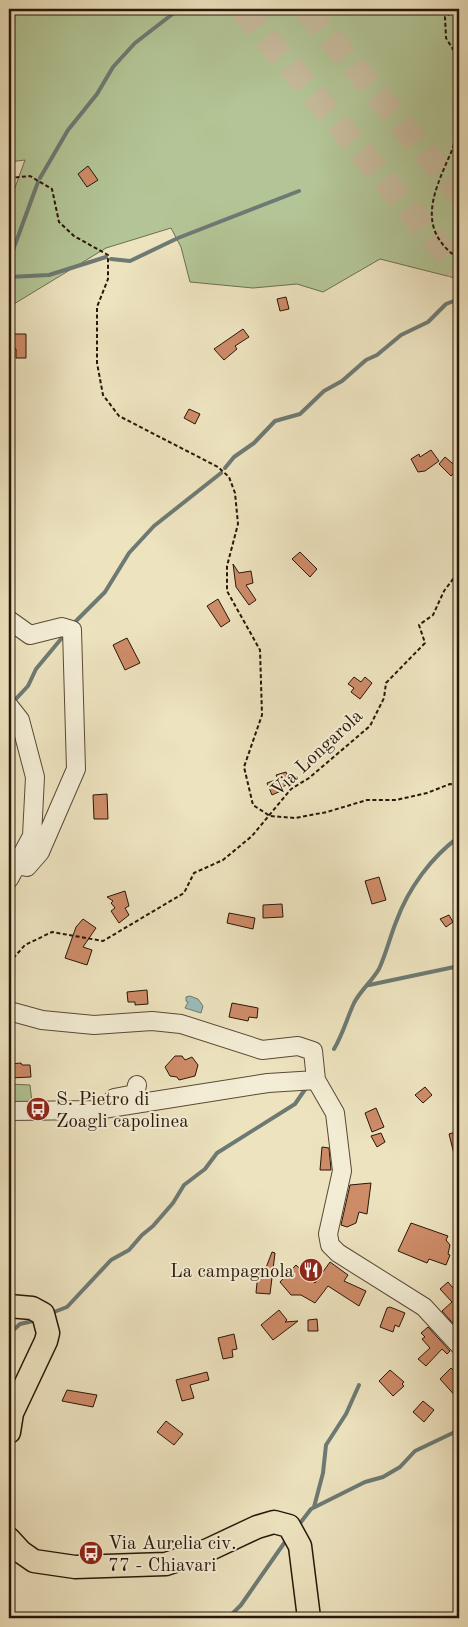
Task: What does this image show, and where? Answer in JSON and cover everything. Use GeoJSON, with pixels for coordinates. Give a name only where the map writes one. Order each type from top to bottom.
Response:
{"type":"FeatureCollection","features":[{"type":"Feature","properties":{"kind":"main road"},"geometry":{"type":"LineString","coordinates":[[9,1306],[32,1308],[43,1314],[48,1332],[46,1341],[12,1413],[9,1432]]}},
{"type":"Feature","properties":{"kind":"main road"},"geometry":{"type":"LineString","coordinates":[[9,1539],[20,1552],[34,1561],[75,1567],[166,1564],[208,1550],[256,1527],[274,1522],[289,1526],[300,1546],[310,1618]]}},
{"type":"Feature","properties":{"kind":"street"},"geometry":{"type":"LineString","coordinates":[[9,620],[30,635],[62,627],[72,630],[76,769],[40,852],[27,867],[13,872]]}},
{"type":"Feature","properties":{"kind":"street"},"geometry":{"type":"LineString","coordinates":[[9,706],[35,776],[32,836],[13,872]]}},
{"type":"Feature","properties":{"kind":"street"},"geometry":{"type":"LineString","coordinates":[[9,1010],[42,1020],[94,1025],[152,1020],[181,1024],[242,1046],[262,1050],[298,1046],[313,1051],[316,1080],[335,1113],[342,1171],[328,1234],[330,1246],[338,1253],[424,1307],[459,1346]]}},
{"type":"Feature","properties":{"kind":"street"},"geometry":{"type":"LineString","coordinates":[[9,1111],[98,1110],[268,1083],[316,1080]]}},
{"type":"Feature","properties":{"kind":"street"},"geometry":{"type":"LineString","coordinates":[[80,1110],[91,1101],[135,1094],[137,1085]]}},
{"type":"Feature","properties":{"kind":"path"},"geometry":{"type":"LineString","coordinates":[[456,9],[446,17],[446,38],[459,59]]}},
{"type":"Feature","properties":{"kind":"path"},"geometry":{"type":"LineString","coordinates":[[459,132],[439,178],[430,217],[435,233],[450,252],[459,259]]}},
{"type":"Feature","properties":{"kind":"path"},"geometry":{"type":"LineString","coordinates":[[9,178],[30,176],[52,189],[59,222],[74,236],[108,255],[108,279],[97,307],[97,363],[103,395],[119,416],[218,467],[229,477],[235,493],[238,524],[227,566],[227,591],[260,650],[263,684],[262,715],[244,767],[254,805],[270,816],[295,818],[327,812],[367,800],[396,800],[428,793],[450,784],[459,785]]}},
{"type":"Feature","properties":{"kind":"path","name":"Via Longarola"},"geometry":{"type":"LineString","coordinates":[[9,963],[25,945],[52,932],[103,941],[184,892],[194,872],[222,860],[252,836],[292,789],[309,778],[370,726],[384,698],[386,683],[425,643],[419,625],[433,615],[444,591],[459,571]]}},
{"type":"Feature","properties":{"kind":"green space"},"geometry":{"type":"Polygon","coordinates":[[[9,9],[459,9],[459,279],[380,259],[323,292],[297,284],[253,288],[190,282],[181,247],[171,228],[106,248],[9,307],[9,204],[25,160],[9,162],[9,9]]]}},
{"type":"Feature","properties":{"kind":"green space"},"geometry":{"type":"Polygon","coordinates":[[[9,1084],[30,1085],[33,1111],[9,1111],[9,1084]]]}},
{"type":"Feature","properties":{"kind":"water"},"geometry":{"type":"Polygon","coordinates":[[[190,996],[198,999],[203,1006],[201,1013],[185,1008],[188,1002],[186,997],[190,996]]]}},
{"type":"Feature","properties":{"kind":"building"},"geometry":{"type":"Polygon","coordinates":[[[88,166],[98,180],[87,187],[78,174],[88,166]]]}},
{"type":"Feature","properties":{"kind":"building"},"geometry":{"type":"Polygon","coordinates":[[[286,297],[289,309],[280,311],[277,299],[286,297]]]}},
{"type":"Feature","properties":{"kind":"building"},"geometry":{"type":"Polygon","coordinates":[[[243,329],[249,337],[235,346],[237,349],[224,360],[214,349],[243,329]]]}},
{"type":"Feature","properties":{"kind":"building"},"geometry":{"type":"Polygon","coordinates":[[[13,334],[26,334],[26,358],[16,358],[16,349],[13,349],[13,334]]]}},
{"type":"Feature","properties":{"kind":"building"},"geometry":{"type":"Polygon","coordinates":[[[189,409],[200,414],[195,424],[184,418],[189,409]]]}},
{"type":"Feature","properties":{"kind":"building"},"geometry":{"type":"Polygon","coordinates":[[[431,450],[439,461],[425,471],[418,472],[411,459],[419,454],[420,457],[431,450]]]}},
{"type":"Feature","properties":{"kind":"building"},"geometry":{"type":"Polygon","coordinates":[[[445,457],[458,468],[451,476],[439,464],[445,457]]]}},
{"type":"Feature","properties":{"kind":"building"},"geometry":{"type":"Polygon","coordinates":[[[300,552],[317,569],[310,577],[292,559],[300,552]]]}},
{"type":"Feature","properties":{"kind":"building"},"geometry":{"type":"Polygon","coordinates":[[[233,564],[239,573],[251,571],[253,583],[246,585],[256,600],[249,605],[236,587],[233,564]]]}},
{"type":"Feature","properties":{"kind":"building"},"geometry":{"type":"Polygon","coordinates":[[[218,599],[230,621],[221,627],[207,606],[218,599]]]}},
{"type":"Feature","properties":{"kind":"building"},"geometry":{"type":"Polygon","coordinates":[[[127,638],[140,663],[125,670],[113,645],[127,638]]]}},
{"type":"Feature","properties":{"kind":"building"},"geometry":{"type":"Polygon","coordinates":[[[354,677],[361,682],[365,677],[372,683],[360,699],[351,692],[354,688],[348,684],[354,677]]]}},
{"type":"Feature","properties":{"kind":"building"},"geometry":{"type":"Polygon","coordinates":[[[286,772],[291,783],[282,787],[283,790],[272,795],[267,783],[278,779],[276,775],[286,772]]]}},
{"type":"Feature","properties":{"kind":"building"},"geometry":{"type":"Polygon","coordinates":[[[107,794],[108,819],[94,819],[93,795],[107,794]]]}},
{"type":"Feature","properties":{"kind":"building"},"geometry":{"type":"Polygon","coordinates":[[[379,877],[386,900],[372,904],[365,881],[379,877]]]}},
{"type":"Feature","properties":{"kind":"building"},"geometry":{"type":"Polygon","coordinates":[[[125,891],[129,906],[125,908],[129,915],[119,923],[111,911],[115,908],[111,903],[113,901],[107,897],[125,891]]]}},
{"type":"Feature","properties":{"kind":"building"},"geometry":{"type":"Polygon","coordinates":[[[282,904],[283,917],[263,918],[263,905],[282,904]]]}},
{"type":"Feature","properties":{"kind":"building"},"geometry":{"type":"Polygon","coordinates":[[[229,913],[255,918],[253,929],[227,923],[229,913]]]}},
{"type":"Feature","properties":{"kind":"building"},"geometry":{"type":"Polygon","coordinates":[[[449,915],[453,922],[446,927],[440,919],[449,915]]]}},
{"type":"Feature","properties":{"kind":"building"},"geometry":{"type":"Polygon","coordinates":[[[83,919],[96,928],[83,947],[92,950],[87,965],[65,958],[76,927],[83,919]]]}},
{"type":"Feature","properties":{"kind":"building"},"geometry":{"type":"Polygon","coordinates":[[[147,990],[148,1004],[135,1005],[135,1002],[128,1002],[127,992],[147,990]]]}},
{"type":"Feature","properties":{"kind":"building"},"geometry":{"type":"Polygon","coordinates":[[[232,1003],[258,1008],[257,1018],[249,1017],[248,1021],[229,1017],[232,1003]]]}},
{"type":"Feature","properties":{"kind":"building"},"geometry":{"type":"Polygon","coordinates":[[[175,1056],[182,1056],[185,1060],[192,1057],[198,1065],[195,1076],[179,1080],[177,1077],[170,1076],[165,1067],[175,1056]]]}},
{"type":"Feature","properties":{"kind":"building"},"geometry":{"type":"Polygon","coordinates":[[[21,1063],[22,1065],[30,1065],[31,1077],[9,1078],[9,1064],[21,1063]]]}},
{"type":"Feature","properties":{"kind":"building"},"geometry":{"type":"Polygon","coordinates":[[[425,1087],[432,1095],[423,1103],[415,1095],[425,1087]]]}},
{"type":"Feature","properties":{"kind":"building"},"geometry":{"type":"Polygon","coordinates":[[[376,1108],[384,1127],[372,1132],[365,1113],[376,1108]]]}},
{"type":"Feature","properties":{"kind":"building"},"geometry":{"type":"Polygon","coordinates":[[[459,1131],[459,1161],[456,1162],[449,1134],[459,1131]]]}},
{"type":"Feature","properties":{"kind":"building"},"geometry":{"type":"Polygon","coordinates":[[[381,1133],[385,1142],[377,1147],[371,1136],[381,1133]]]}},
{"type":"Feature","properties":{"kind":"building"},"geometry":{"type":"Polygon","coordinates":[[[322,1147],[329,1148],[331,1170],[320,1170],[322,1147]]]}},
{"type":"Feature","properties":{"kind":"building"},"geometry":{"type":"Polygon","coordinates":[[[371,1183],[367,1214],[359,1212],[356,1223],[347,1227],[341,1225],[350,1185],[371,1183]]]}},
{"type":"Feature","properties":{"kind":"building"},"geometry":{"type":"Polygon","coordinates":[[[411,1223],[448,1236],[446,1240],[450,1245],[448,1254],[450,1255],[446,1265],[429,1259],[427,1263],[398,1251],[411,1223]]]}},
{"type":"Feature","properties":{"kind":"building"},"geometry":{"type":"Polygon","coordinates":[[[272,1252],[275,1253],[270,1294],[256,1293],[258,1272],[264,1273],[272,1252]]]}},
{"type":"Feature","properties":{"kind":"building"},"geometry":{"type":"Polygon","coordinates":[[[330,1262],[348,1275],[344,1281],[366,1291],[359,1306],[328,1286],[315,1303],[301,1295],[291,1295],[280,1282],[296,1265],[315,1283],[330,1262]]]}},
{"type":"Feature","properties":{"kind":"building"},"geometry":{"type":"Polygon","coordinates":[[[448,1282],[459,1295],[459,1330],[442,1311],[452,1302],[440,1289],[448,1282]]]}},
{"type":"Feature","properties":{"kind":"building"},"geometry":{"type":"Polygon","coordinates":[[[390,1307],[405,1313],[399,1327],[395,1325],[393,1332],[380,1327],[387,1308],[390,1307]]]}},
{"type":"Feature","properties":{"kind":"building"},"geometry":{"type":"Polygon","coordinates":[[[279,1310],[287,1320],[285,1322],[298,1321],[273,1340],[261,1325],[279,1310]]]}},
{"type":"Feature","properties":{"kind":"building"},"geometry":{"type":"Polygon","coordinates":[[[317,1319],[318,1331],[308,1331],[308,1320],[317,1319]]]}},
{"type":"Feature","properties":{"kind":"building"},"geometry":{"type":"Polygon","coordinates":[[[428,1327],[450,1351],[447,1354],[442,1349],[426,1366],[418,1359],[430,1348],[422,1339],[425,1337],[421,1333],[428,1327]]]}},
{"type":"Feature","properties":{"kind":"building"},"geometry":{"type":"Polygon","coordinates":[[[234,1334],[237,1349],[232,1350],[233,1357],[223,1359],[218,1338],[234,1334]]]}},
{"type":"Feature","properties":{"kind":"building"},"geometry":{"type":"Polygon","coordinates":[[[451,1368],[459,1376],[459,1400],[440,1379],[451,1368]]]}},
{"type":"Feature","properties":{"kind":"building"},"geometry":{"type":"Polygon","coordinates":[[[390,1370],[404,1382],[402,1384],[404,1386],[393,1396],[379,1381],[390,1370]]]}},
{"type":"Feature","properties":{"kind":"building"},"geometry":{"type":"Polygon","coordinates":[[[207,1372],[209,1380],[190,1385],[194,1398],[182,1401],[176,1380],[207,1372]]]}},
{"type":"Feature","properties":{"kind":"building"},"geometry":{"type":"Polygon","coordinates":[[[67,1390],[97,1395],[93,1407],[62,1401],[67,1390]]]}},
{"type":"Feature","properties":{"kind":"building"},"geometry":{"type":"Polygon","coordinates":[[[423,1401],[434,1410],[424,1422],[413,1412],[423,1401]]]}},
{"type":"Feature","properties":{"kind":"building"},"geometry":{"type":"Polygon","coordinates":[[[166,1421],[183,1434],[174,1445],[157,1432],[166,1421]]]}},
{"type":"Feature","properties":{"kind":"waterway"},"geometry":{"type":"LineString","coordinates":[[40,178],[68,130],[97,94],[113,67],[135,43],[179,9]]}},
{"type":"Feature","properties":{"kind":"waterway"},"geometry":{"type":"LineString","coordinates":[[9,261],[38,182]]}},
{"type":"Feature","properties":{"kind":"waterway"},"geometry":{"type":"LineString","coordinates":[[111,259],[130,261],[178,238],[299,191]]}},
{"type":"Feature","properties":{"kind":"waterway"},"geometry":{"type":"LineString","coordinates":[[9,277],[49,275],[106,257]]}},
{"type":"Feature","properties":{"kind":"waterway"},"geometry":{"type":"LineString","coordinates":[[225,468],[234,457],[254,443],[275,421],[300,414],[324,391],[342,381],[366,360],[377,355],[401,335],[428,322],[446,304],[459,299]]}},
{"type":"Feature","properties":{"kind":"waterway"},"geometry":{"type":"LineString","coordinates":[[72,625],[105,592],[129,553],[154,526],[221,473]]}},
{"type":"Feature","properties":{"kind":"waterway"},"geometry":{"type":"LineString","coordinates":[[13,702],[28,686],[36,669],[66,633]]}},
{"type":"Feature","properties":{"kind":"waterway"},"geometry":{"type":"LineString","coordinates":[[334,1049],[359,994],[379,969],[401,910],[414,886],[439,854],[459,837]]}},
{"type":"Feature","properties":{"kind":"waterway"},"geometry":{"type":"LineString","coordinates":[[369,985],[459,966]]}},
{"type":"Feature","properties":{"kind":"waterway"},"geometry":{"type":"LineString","coordinates":[[54,1312],[67,1307],[111,1260],[129,1250],[173,1203],[184,1185],[205,1169],[217,1153],[295,1104],[306,1088]]}},
{"type":"Feature","properties":{"kind":"waterway"},"geometry":{"type":"LineString","coordinates":[[9,1334],[20,1324],[33,1321]]}},
{"type":"Feature","properties":{"kind":"waterway"},"geometry":{"type":"LineString","coordinates":[[314,1507],[323,1473],[326,1445],[346,1414],[359,1385]]}},
{"type":"Feature","properties":{"kind":"waterway"},"geometry":{"type":"LineString","coordinates":[[301,1522],[311,1509],[365,1482],[383,1477],[400,1467],[415,1451],[459,1430]]}},
{"type":"Feature","properties":{"kind":"waterway"},"geometry":{"type":"LineString","coordinates":[[228,1618],[241,1605],[287,1539]]}},
{"type":"Feature","properties":{"kind":"tunnel"},"geometry":{"type":"LineString","coordinates":[[242,9],[459,269]]}},
{"type":"Feature","properties":{"kind":"tunnel"},"geometry":{"type":"LineString","coordinates":[[306,9],[459,193]]}},
{"type":"Feature","properties":{"kind":"place","name":"S. Pietro di Zoagli capolinea"},"geometry":{"type":"Point","coordinates":[38,1109]}},
{"type":"Feature","properties":{"kind":"place","name":"La campagnola"},"geometry":{"type":"Point","coordinates":[311,1270]}},
{"type":"Feature","properties":{"kind":"place","name":"Via Aurelia civ. 77 - Chiavari"},"geometry":{"type":"Point","coordinates":[91,1553]}}]}
